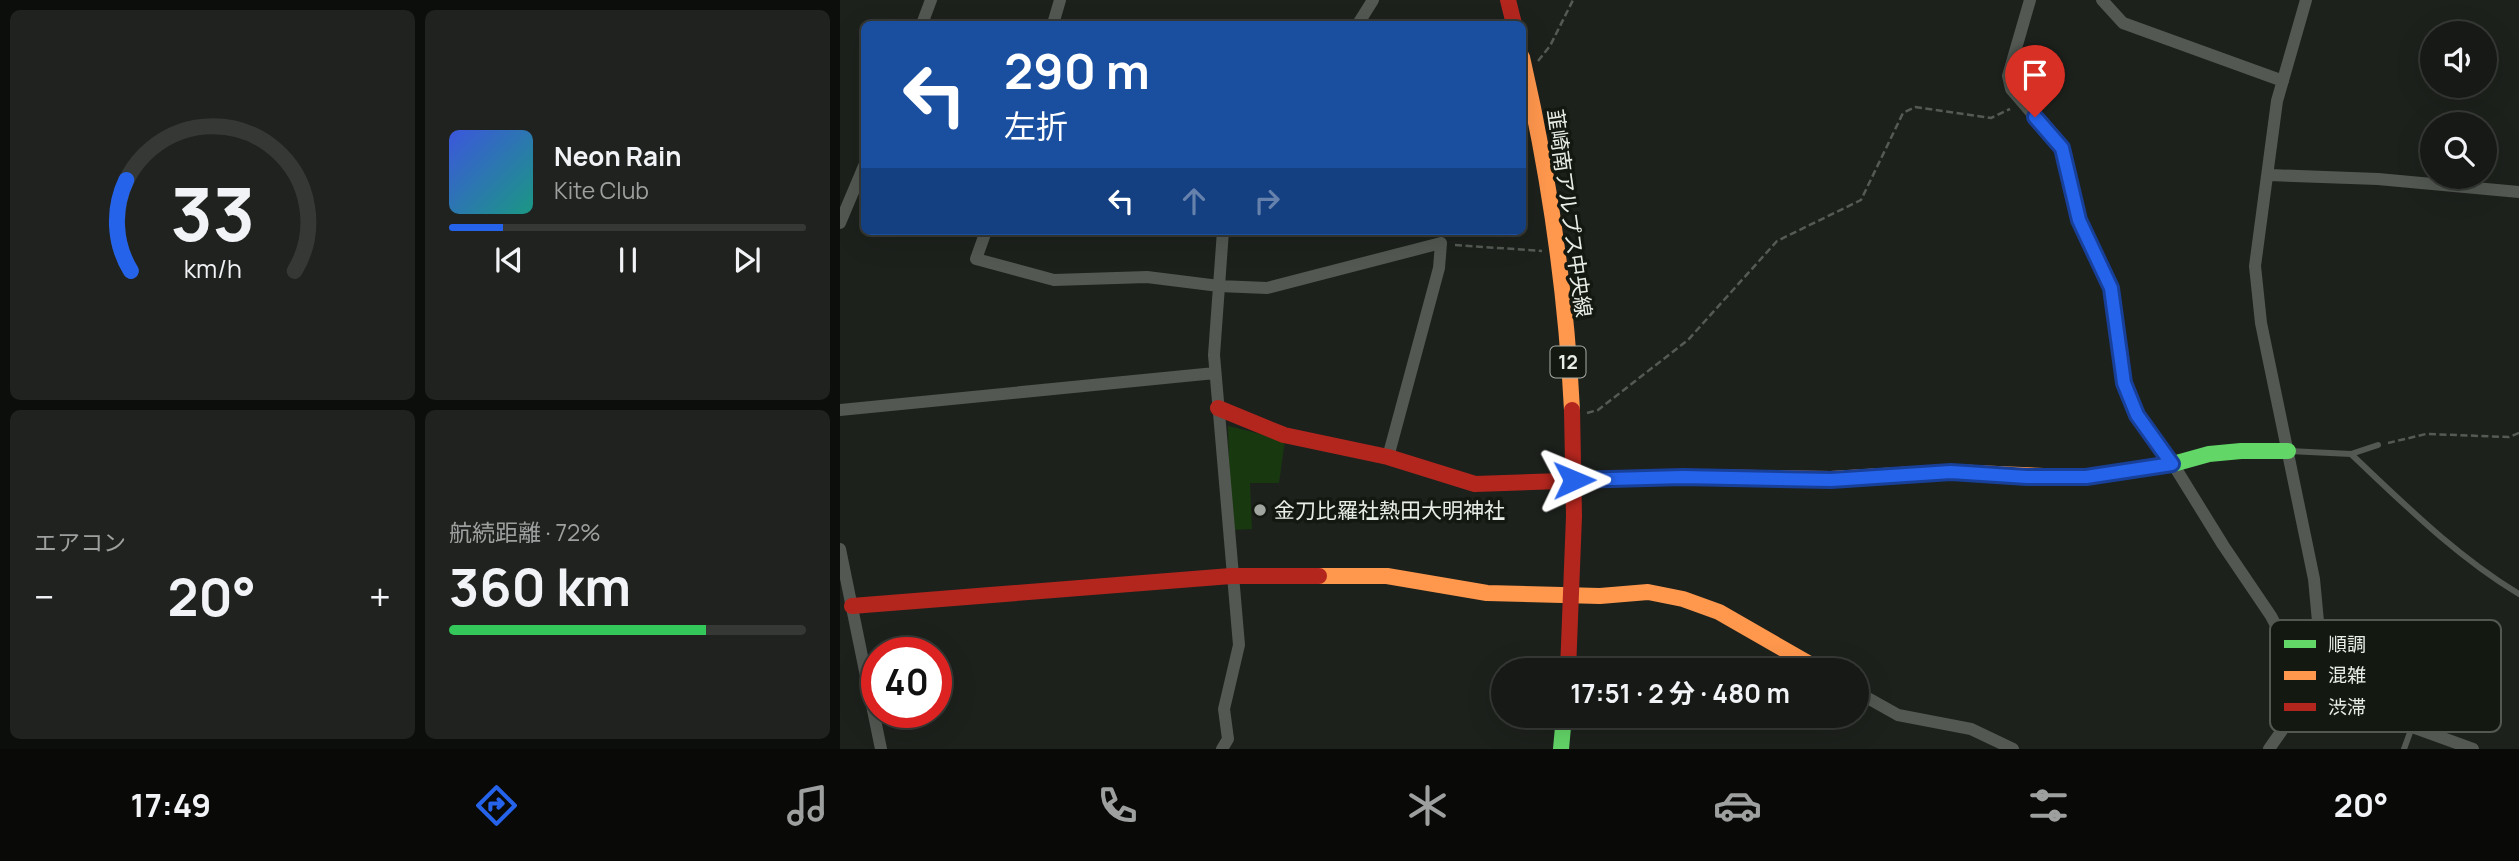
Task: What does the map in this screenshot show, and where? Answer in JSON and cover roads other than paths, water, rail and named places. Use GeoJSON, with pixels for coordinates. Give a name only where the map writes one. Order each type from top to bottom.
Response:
{"type":"FeatureCollection","features":[{"type":"Feature","properties":{"kind":"street"},"geometry":{"type":"LineString","coordinates":[[923,21],[931,0]]}},
{"type":"Feature","properties":{"kind":"street"},"geometry":{"type":"LineString","coordinates":[[1054,21],[1060,0]]}},
{"type":"Feature","properties":{"kind":"street"},"geometry":{"type":"LineString","coordinates":[[1361,21],[1373,0]]}},
{"type":"Feature","properties":{"kind":"street"},"geometry":{"type":"LineString","coordinates":[[1508,0],[1513,21]]}},
{"type":"Feature","properties":{"kind":"street"},"geometry":{"type":"LineString","coordinates":[[2030,0],[2008,76],[2011,89],[2062,148],[2079,220],[2111,288],[2124,383],[2137,415],[2273,620]]}},
{"type":"Feature","properties":{"kind":"street"},"geometry":{"type":"LineString","coordinates":[[2102,0],[2123,23],[2283,81]]}},
{"type":"Feature","properties":{"kind":"street"},"geometry":{"type":"LineString","coordinates":[[2306,0],[2277,101],[2255,266],[2261,323],[2315,592],[2318,620]]}},
{"type":"Feature","properties":{"kind":"street","name":"韮崎南アルプス中央線"},"geometry":{"type":"LineString","coordinates":[[1526,72],[1545,162],[1558,251],[1572,418],[1574,595],[1569,658]]}},
{"type":"Feature","properties":{"kind":"street"},"geometry":{"type":"LineString","coordinates":[[840,223],[861,173]]}},
{"type":"Feature","properties":{"kind":"street"},"geometry":{"type":"LineString","coordinates":[[2269,175],[2378,179],[2519,192]]}},
{"type":"Feature","properties":{"kind":"street"},"geometry":{"type":"LineString","coordinates":[[984,235],[975,260],[1054,280],[1147,277],[1219,286],[1267,288],[1441,243],[1435,281],[1388,457]]}},
{"type":"Feature","properties":{"kind":"street"},"geometry":{"type":"LineString","coordinates":[[1222,749],[1228,739],[1224,709],[1238,645],[1214,355],[1223,235]]}},
{"type":"Feature","properties":{"kind":"street"},"geometry":{"type":"LineString","coordinates":[[840,410],[1215,373]]}},
{"type":"Feature","properties":{"kind":"street"},"geometry":{"type":"LineString","coordinates":[[1218,408],[1284,435],[1388,457],[1475,484],[1683,477],[1831,480],[1951,472],[2027,477],[2086,477],[2172,464],[2209,453],[2241,450],[2288,451]]}},
{"type":"Feature","properties":{"kind":"street"},"geometry":{"type":"LineString","coordinates":[[840,549],[881,749]]}},
{"type":"Feature","properties":{"kind":"street"},"geometry":{"type":"LineString","coordinates":[[852,606],[1231,576],[1387,576],[1487,593],[1600,596],[1648,592],[1683,599],[1719,612],[1799,658]]}},
{"type":"Feature","properties":{"kind":"street"},"geometry":{"type":"LineString","coordinates":[[1869,699],[1898,715],[1971,729],[2012,749]]}},
{"type":"Feature","properties":{"kind":"street"},"geometry":{"type":"LineString","coordinates":[[1561,749],[1563,728]]}},
{"type":"Feature","properties":{"kind":"street"},"geometry":{"type":"LineString","coordinates":[[2269,749],[2281,732]]}},
{"type":"Feature","properties":{"kind":"street"},"geometry":{"type":"LineString","coordinates":[[2426,732],[2473,749]]}},
{"type":"Feature","properties":{"kind":"lane"},"geometry":{"type":"LineString","coordinates":[[2288,451],[2351,454],[2378,445]]}},
{"type":"Feature","properties":{"kind":"lane"},"geometry":{"type":"LineString","coordinates":[[2351,454],[2435,534],[2519,594]]}},
{"type":"Feature","properties":{"kind":"lane"},"geometry":{"type":"LineString","coordinates":[[2403,749],[2410,732]]}},
{"type":"Feature","properties":{"kind":"place","name":"金刀比羅社熱田大明神社"},"geometry":{"type":"Point","coordinates":[1260,510]}}]}
